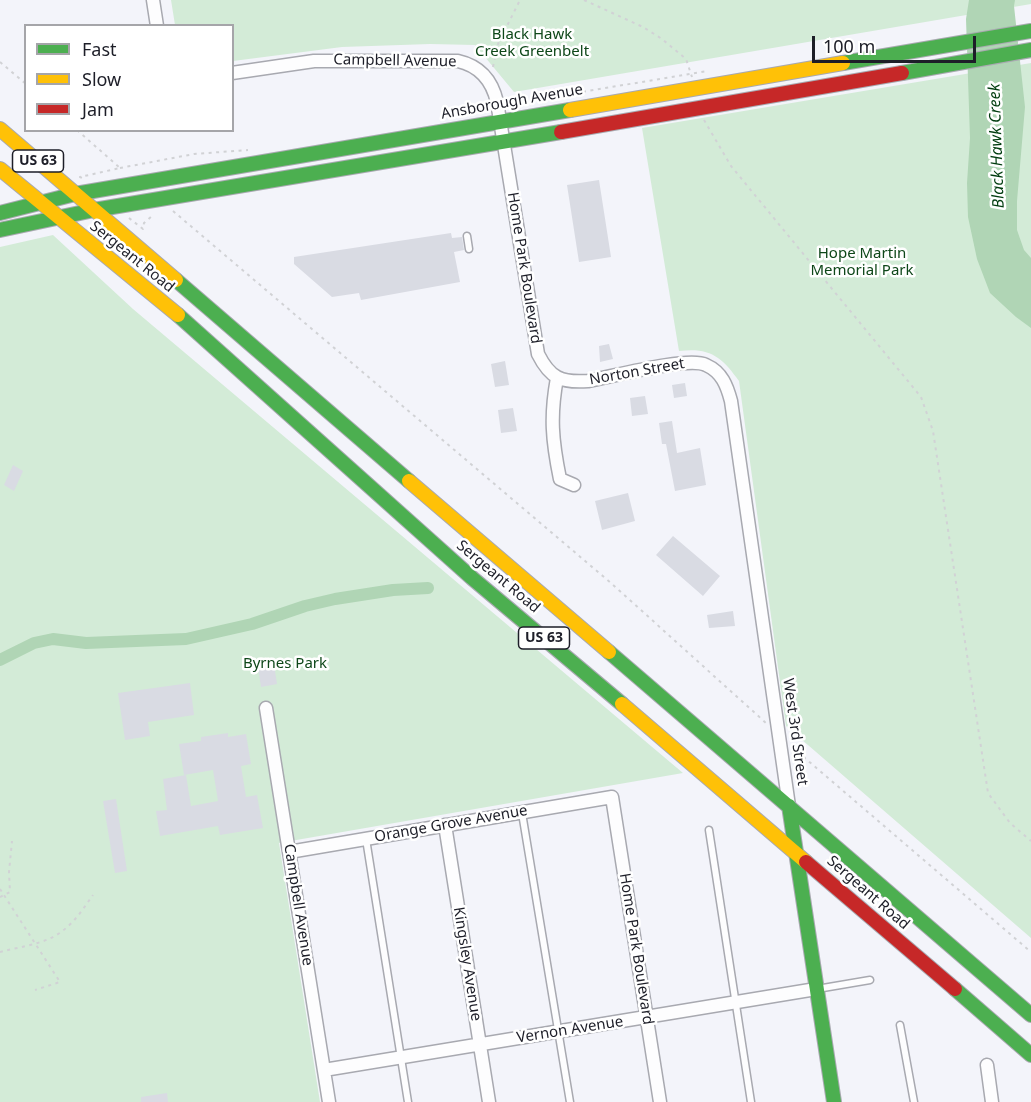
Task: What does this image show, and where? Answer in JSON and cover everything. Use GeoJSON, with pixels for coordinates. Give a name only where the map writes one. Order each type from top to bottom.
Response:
{"type":"FeatureCollection","features":[{"type":"Feature","properties":{"kind":"main road","name":"Ansborough Avenue"},"geometry":{"type":"LineString","coordinates":[[0,213],[75,194],[1031,31]]}},
{"type":"Feature","properties":{"kind":"main road"},"geometry":{"type":"LineString","coordinates":[[0,230],[94,210],[504,142],[1031,50]]}},
{"type":"Feature","properties":{"kind":"main road","name":"Sergeant Road"},"geometry":{"type":"LineString","coordinates":[[0,129],[1031,1015]]}},
{"type":"Feature","properties":{"kind":"main road","name":"Sergeant Road"},"geometry":{"type":"LineString","coordinates":[[0,169],[204,337],[472,578],[1031,1055]]}},
{"type":"Feature","properties":{"kind":"main road","name":"West 3rd Street"},"geometry":{"type":"LineString","coordinates":[[789,806],[834,1102]]}},
{"type":"Feature","properties":{"kind":"street"},"geometry":{"type":"LineString","coordinates":[[153,0],[158,24]]}},
{"type":"Feature","properties":{"kind":"street","name":"Campbell Avenue"},"geometry":{"type":"LineString","coordinates":[[234,73],[315,61],[458,61],[476,67],[490,81]]}},
{"type":"Feature","properties":{"kind":"street"},"geometry":{"type":"LineString","coordinates":[[490,81],[494,90],[504,142]]}},
{"type":"Feature","properties":{"kind":"street","name":"Home Park Boulevard"},"geometry":{"type":"LineString","coordinates":[[504,142],[538,354],[545,368],[557,378]]}},
{"type":"Feature","properties":{"kind":"street","name":"Norton Street"},"geometry":{"type":"LineString","coordinates":[[557,378],[571,382],[588,381],[686,362],[704,363],[716,371]]}},
{"type":"Feature","properties":{"kind":"street","name":"West 3rd Street"},"geometry":{"type":"LineString","coordinates":[[716,371],[727,385],[731,401],[789,806]]}},
{"type":"Feature","properties":{"kind":"street"},"geometry":{"type":"LineString","coordinates":[[557,378],[552,408],[554,450],[560,479],[574,485]]}},
{"type":"Feature","properties":{"kind":"street","name":"Campbell Avenue"},"geometry":{"type":"LineString","coordinates":[[266,708],[329,1102]]}},
{"type":"Feature","properties":{"kind":"street","name":"Home Park Boulevard"},"geometry":{"type":"LineString","coordinates":[[612,797],[660,1102]]}},
{"type":"Feature","properties":{"kind":"street","name":"Orange Grove Avenue"},"geometry":{"type":"LineString","coordinates":[[290,852],[612,797]]}},
{"type":"Feature","properties":{"kind":"street","name":"Kingsley Avenue"},"geometry":{"type":"LineString","coordinates":[[445,825],[489,1102]]}},
{"type":"Feature","properties":{"kind":"street","name":"Vernon Avenue"},"geometry":{"type":"LineString","coordinates":[[324,1070],[816,989]]}},
{"type":"Feature","properties":{"kind":"street"},"geometry":{"type":"LineString","coordinates":[[987,1065],[992,1102]]}},
{"type":"Feature","properties":{"kind":"lane"},"geometry":{"type":"LineString","coordinates":[[466,236],[469,249]]}},
{"type":"Feature","properties":{"kind":"lane"},"geometry":{"type":"LineString","coordinates":[[522,812],[570,1102]]}},
{"type":"Feature","properties":{"kind":"lane"},"geometry":{"type":"LineString","coordinates":[[709,830],[751,1102]]}},
{"type":"Feature","properties":{"kind":"lane"},"geometry":{"type":"LineString","coordinates":[[366,839],[408,1102]]}},
{"type":"Feature","properties":{"kind":"lane"},"geometry":{"type":"LineString","coordinates":[[816,989],[870,980]]}},
{"type":"Feature","properties":{"kind":"lane"},"geometry":{"type":"LineString","coordinates":[[900,1025],[914,1102]]}},
{"type":"Feature","properties":{"kind":"path"},"geometry":{"type":"LineString","coordinates":[[490,81],[498,44],[520,0]]}},
{"type":"Feature","properties":{"kind":"path"},"geometry":{"type":"LineString","coordinates":[[584,0],[643,27],[663,39],[686,59],[695,87]]}},
{"type":"Feature","properties":{"kind":"path"},"geometry":{"type":"LineString","coordinates":[[0,62],[24,82]]}},
{"type":"Feature","properties":{"kind":"path"},"geometry":{"type":"LineString","coordinates":[[700,107],[703,118],[731,166],[921,397],[933,431],[988,793],[1010,823],[1031,841]]}},
{"type":"Feature","properties":{"kind":"path"},"geometry":{"type":"LineString","coordinates":[[79,132],[120,168],[80,177],[86,181]]}},
{"type":"Feature","properties":{"kind":"path"},"geometry":{"type":"LineString","coordinates":[[171,210],[611,583],[761,718]]}},
{"type":"Feature","properties":{"kind":"path"},"geometry":{"type":"LineString","coordinates":[[138,225],[143,229],[144,223],[154,214]]}},
{"type":"Feature","properties":{"kind":"path"},"geometry":{"type":"LineString","coordinates":[[789,744],[1031,952]]}},
{"type":"Feature","properties":{"kind":"path"},"geometry":{"type":"LineString","coordinates":[[0,897],[5,896],[11,889],[9,872],[12,841]]}},
{"type":"Feature","properties":{"kind":"path"},"geometry":{"type":"LineString","coordinates":[[0,889],[60,982],[35,990]]}},
{"type":"Feature","properties":{"kind":"path"},"geometry":{"type":"LineString","coordinates":[[0,952],[52,938],[65,930],[93,895]]}},
{"type":"Feature","properties":{"kind":"green space","name":"Black Hawk Creek Greenbelt"},"geometry":{"type":"Polygon","coordinates":[[[171,0],[1031,0],[1031,4],[514,92],[475,45],[342,47],[234,61],[234,24],[175,24],[171,0]]]}},
{"type":"Feature","properties":{"kind":"green space","name":"Hope Martin Memorial Park"},"geometry":{"type":"Polygon","coordinates":[[[1031,63],[1031,938],[786,726],[739,381],[721,360],[707,352],[679,351],[642,128],[1031,63]]]}},
{"type":"Feature","properties":{"kind":"green space","name":"Byrnes Park"},"geometry":{"type":"Polygon","coordinates":[[[53,235],[133,309],[683,773],[279,843],[320,1102],[0,1102],[0,247],[53,235]]]}},
{"type":"Feature","properties":{"kind":"water","name":"Black Hawk Creek"},"geometry":{"type":"Polygon","coordinates":[[[969,0],[1015,0],[1025,107],[1017,201],[1017,230],[1024,250],[1031,258],[1031,328],[990,293],[977,259],[968,217],[967,183],[970,138],[966,19],[969,0]]]}},
{"type":"Feature","properties":{"kind":"building"},"geometry":{"type":"Polygon","coordinates":[[[599,180],[611,257],[579,262],[567,185],[599,180]]]}},
{"type":"Feature","properties":{"kind":"building"},"geometry":{"type":"Polygon","coordinates":[[[451,233],[452,238],[462,237],[464,250],[454,252],[460,282],[361,300],[359,293],[332,297],[294,264],[294,257],[451,233]]]}},
{"type":"Feature","properties":{"kind":"building"},"geometry":{"type":"Polygon","coordinates":[[[609,344],[613,359],[600,362],[599,346],[609,344]]]}},
{"type":"Feature","properties":{"kind":"building"},"geometry":{"type":"Polygon","coordinates":[[[505,361],[509,385],[495,387],[491,364],[505,361]]]}},
{"type":"Feature","properties":{"kind":"building"},"geometry":{"type":"Polygon","coordinates":[[[685,383],[687,396],[674,398],[672,385],[685,383]]]}},
{"type":"Feature","properties":{"kind":"building"},"geometry":{"type":"Polygon","coordinates":[[[645,396],[648,414],[632,416],[630,398],[645,396]]]}},
{"type":"Feature","properties":{"kind":"building"},"geometry":{"type":"Polygon","coordinates":[[[513,408],[517,431],[501,433],[498,410],[513,408]]]}},
{"type":"Feature","properties":{"kind":"building"},"geometry":{"type":"Polygon","coordinates":[[[672,421],[677,453],[700,448],[706,485],[675,491],[666,444],[662,444],[659,423],[672,421]]]}},
{"type":"Feature","properties":{"kind":"building"},"geometry":{"type":"Polygon","coordinates":[[[13,465],[23,471],[14,491],[4,485],[13,465]]]}},
{"type":"Feature","properties":{"kind":"building"},"geometry":{"type":"Polygon","coordinates":[[[628,493],[635,521],[602,530],[595,501],[628,493]]]}},
{"type":"Feature","properties":{"kind":"building"},"geometry":{"type":"Polygon","coordinates":[[[673,536],[720,576],[703,596],[656,555],[673,536]]]}},
{"type":"Feature","properties":{"kind":"building"},"geometry":{"type":"Polygon","coordinates":[[[733,611],[735,626],[709,628],[707,615],[733,611]]]}},
{"type":"Feature","properties":{"kind":"building"},"geometry":{"type":"Polygon","coordinates":[[[273,658],[277,684],[261,687],[257,661],[273,658]]]}},
{"type":"Feature","properties":{"kind":"building"},"geometry":{"type":"Polygon","coordinates":[[[190,683],[194,715],[148,722],[150,736],[125,740],[118,693],[190,683]]]}},
{"type":"Feature","properties":{"kind":"building"},"geometry":{"type":"Polygon","coordinates":[[[228,733],[228,737],[246,734],[251,764],[241,766],[246,797],[257,795],[263,828],[220,835],[218,826],[160,836],[156,811],[167,810],[163,779],[186,775],[191,806],[218,801],[213,770],[184,775],[179,744],[201,741],[201,737],[228,733]]]}},
{"type":"Feature","properties":{"kind":"building"},"geometry":{"type":"Polygon","coordinates":[[[116,799],[127,871],[115,873],[103,801],[116,799]]]}},
{"type":"Feature","properties":{"kind":"building"},"geometry":{"type":"Polygon","coordinates":[[[167,1093],[168,1102],[141,1102],[141,1097],[167,1093]]]}},
{"type":"Feature","properties":{"kind":"waterway"},"geometry":{"type":"LineString","coordinates":[[0,660],[34,643],[53,639],[86,643],[186,639],[252,624],[305,606],[335,599],[393,590],[428,588]]}},
{"type":"Feature","properties":{"kind":"traffic: fast"},"geometry":{"type":"LineString","coordinates":[[843,63],[1031,31]]}},
{"type":"Feature","properties":{"kind":"traffic: fast"},"geometry":{"type":"LineString","coordinates":[[902,73],[1031,50]]}},
{"type":"Feature","properties":{"kind":"traffic: fast"},"geometry":{"type":"LineString","coordinates":[[0,213],[75,194],[570,110]]}},
{"type":"Feature","properties":{"kind":"traffic: fast"},"geometry":{"type":"LineString","coordinates":[[0,230],[94,210],[561,132]]}},
{"type":"Feature","properties":{"kind":"traffic: fast"},"geometry":{"type":"LineString","coordinates":[[176,280],[409,481]]}},
{"type":"Feature","properties":{"kind":"traffic: fast"},"geometry":{"type":"LineString","coordinates":[[178,315],[472,578],[622,704]]}},
{"type":"Feature","properties":{"kind":"traffic: fast"},"geometry":{"type":"LineString","coordinates":[[609,652],[1031,1015]]}},
{"type":"Feature","properties":{"kind":"traffic: fast"},"geometry":{"type":"LineString","coordinates":[[789,806],[834,1102]]}},
{"type":"Feature","properties":{"kind":"traffic: fast"},"geometry":{"type":"LineString","coordinates":[[955,989],[1031,1055]]}},
{"type":"Feature","properties":{"kind":"traffic: slow"},"geometry":{"type":"LineString","coordinates":[[570,110],[843,63]]}},
{"type":"Feature","properties":{"kind":"traffic: slow"},"geometry":{"type":"LineString","coordinates":[[0,129],[176,280]]}},
{"type":"Feature","properties":{"kind":"traffic: slow"},"geometry":{"type":"LineString","coordinates":[[0,169],[178,315]]}},
{"type":"Feature","properties":{"kind":"traffic: slow"},"geometry":{"type":"LineString","coordinates":[[409,481],[609,652]]}},
{"type":"Feature","properties":{"kind":"traffic: slow"},"geometry":{"type":"LineString","coordinates":[[622,704],[806,862]]}},
{"type":"Feature","properties":{"kind":"traffic: jam"},"geometry":{"type":"LineString","coordinates":[[561,132],[902,73]]}},
{"type":"Feature","properties":{"kind":"traffic: jam"},"geometry":{"type":"LineString","coordinates":[[806,862],[955,989]]}}]}
